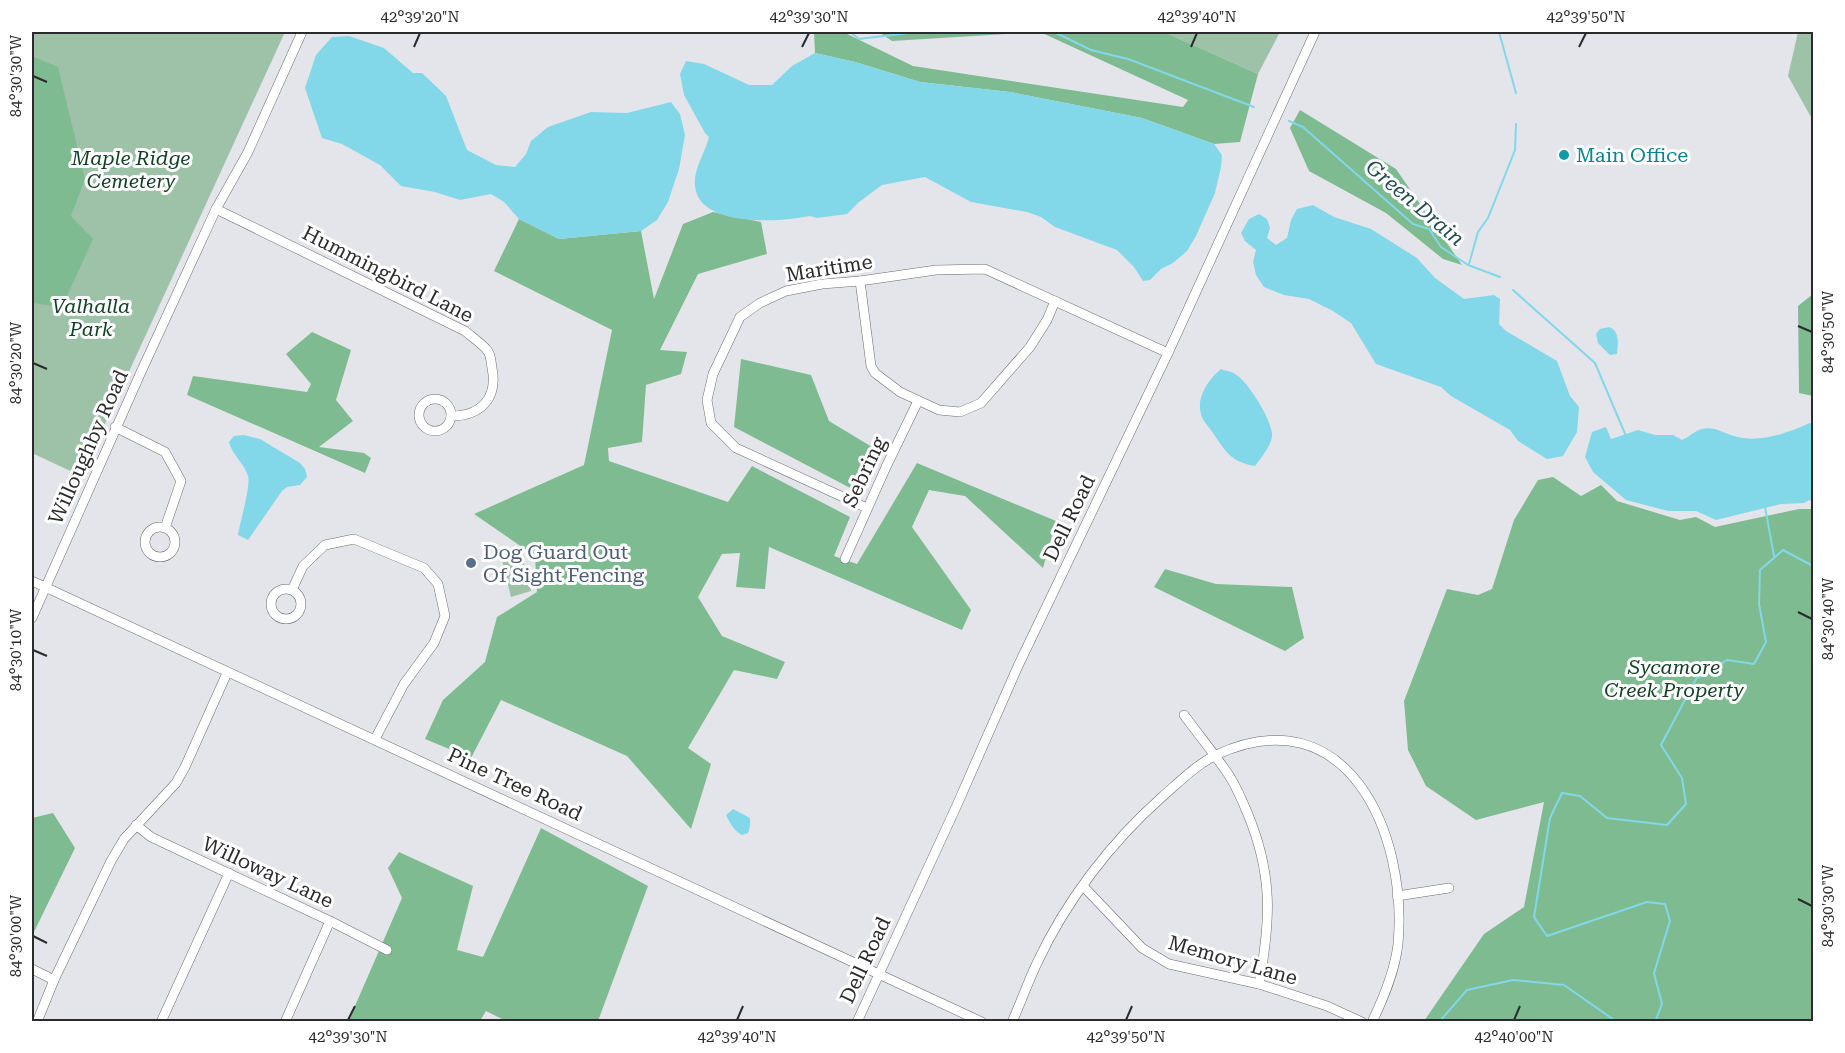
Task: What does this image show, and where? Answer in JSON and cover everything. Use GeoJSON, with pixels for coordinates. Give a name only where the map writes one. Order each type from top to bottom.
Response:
{"type":"FeatureCollection","features":[{"type":"Feature","properties":{"kind":"street","name":"Willoughby Road"},"geometry":{"type":"LineString","coordinates":[[32,618],[216,209],[248,152],[302,32]]}},
{"type":"Feature","properties":{"kind":"street","name":"Dell Road"},"geometry":{"type":"LineString","coordinates":[[857,1022],[1018,666],[1168,353],[1315,32]]}},
{"type":"Feature","properties":{"kind":"street","name":"Hummingbird Lane"},"geometry":{"type":"LineString","coordinates":[[216,209],[465,331],[489,351],[493,373],[492,393],[481,409],[462,416],[451,416]]}},
{"type":"Feature","properties":{"kind":"street","name":"Maritime"},"geometry":{"type":"LineString","coordinates":[[867,508],[736,448],[711,423],[707,400],[713,374],[740,317],[760,303],[786,291],[822,284],[936,270],[985,269],[1168,353]]}},
{"type":"Feature","properties":{"kind":"street"},"geometry":{"type":"LineString","coordinates":[[860,281],[871,366],[875,373],[918,401],[939,410],[960,412],[981,403],[1030,347],[1047,320],[1055,301]]}},
{"type":"Feature","properties":{"kind":"street","name":"Sebring"},"geometry":{"type":"LineString","coordinates":[[844,559],[918,401]]}},
{"type":"Feature","properties":{"kind":"street"},"geometry":{"type":"LineString","coordinates":[[116,427],[165,452],[181,481],[165,528]]}},
{"type":"Feature","properties":{"kind":"street"},"geometry":{"type":"LineString","coordinates":[[292,590],[303,566],[325,545],[354,539],[424,568],[438,584],[445,616],[434,643],[404,684],[375,739]]}},
{"type":"Feature","properties":{"kind":"street","name":"Pine Tree Road"},"geometry":{"type":"LineString","coordinates":[[32,581],[982,1022]]}},
{"type":"Feature","properties":{"kind":"street"},"geometry":{"type":"LineString","coordinates":[[37,1021],[111,861],[124,839],[158,804],[180,775],[227,673]]}},
{"type":"Feature","properties":{"kind":"street"},"geometry":{"type":"LineString","coordinates":[[1184,715],[1228,773],[1255,832],[1267,877],[1268,901],[1259,984]]}},
{"type":"Feature","properties":{"kind":"street"},"geometry":{"type":"LineString","coordinates":[[1012,1022],[1049,941],[1083,886],[1123,834],[1188,774],[1215,756],[1264,741],[1281,741],[1319,749],[1352,773],[1369,798],[1389,843],[1397,896],[1398,946],[1385,995],[1372,1022]]}},
{"type":"Feature","properties":{"kind":"street","name":"Willoway Lane"},"geometry":{"type":"LineString","coordinates":[[136,825],[150,837],[387,950]]}},
{"type":"Feature","properties":{"kind":"street"},"geometry":{"type":"LineString","coordinates":[[161,1022],[229,873]]}},
{"type":"Feature","properties":{"kind":"street","name":"Memory Lane"},"geometry":{"type":"LineString","coordinates":[[1083,886],[1142,948],[1156,957],[1187,969],[1259,984],[1327,1006],[1362,1022]]}},
{"type":"Feature","properties":{"kind":"street"},"geometry":{"type":"LineString","coordinates":[[1397,896],[1449,888]]}},
{"type":"Feature","properties":{"kind":"street"},"geometry":{"type":"LineString","coordinates":[[285,1022],[330,921]]}},
{"type":"Feature","properties":{"kind":"street"},"geometry":{"type":"LineString","coordinates":[[32,969],[54,980]]}},
{"type":"Feature","properties":{"kind":"green space","name":"Maple Ridge Cemetery"},"geometry":{"type":"Polygon","coordinates":[[[32,32],[285,32],[81,476],[32,453],[32,32]]]}},
{"type":"Feature","properties":{"kind":"green space"},"geometry":{"type":"Polygon","coordinates":[[[814,32],[843,32],[913,66],[1183,107],[1188,100],[1040,32],[1164,32],[1258,74],[1240,142],[1214,144],[1142,118],[1010,92],[920,82],[855,62],[815,53],[814,32]]]}},
{"type":"Feature","properties":{"kind":"green space"},"geometry":{"type":"Polygon","coordinates":[[[879,32],[1040,32],[892,41],[879,32]]]}},
{"type":"Feature","properties":{"kind":"green space"},"geometry":{"type":"Polygon","coordinates":[[[1164,32],[1280,32],[1258,74],[1164,32]]]}},
{"type":"Feature","properties":{"kind":"green space"},"geometry":{"type":"Polygon","coordinates":[[[1798,32],[1813,32],[1813,117],[1788,76],[1798,32]]]}},
{"type":"Feature","properties":{"kind":"green space"},"geometry":{"type":"Polygon","coordinates":[[[32,56],[58,67],[85,179],[71,216],[93,239],[62,307],[32,303],[32,56]]]}},
{"type":"Feature","properties":{"kind":"green space"},"geometry":{"type":"Polygon","coordinates":[[[1300,110],[1396,169],[1462,265],[1443,259],[1386,213],[1309,171],[1290,128],[1300,110]]]}},
{"type":"Feature","properties":{"kind":"green space"},"geometry":{"type":"Polygon","coordinates":[[[713,212],[761,222],[767,254],[698,274],[660,350],[687,352],[681,374],[646,385],[642,442],[608,448],[609,461],[728,502],[752,466],[850,517],[834,556],[857,564],[917,463],[1056,521],[1043,568],[965,496],[929,490],[912,527],[971,610],[962,630],[769,547],[765,589],[736,587],[740,553],[722,554],[698,597],[722,636],[785,662],[777,679],[734,670],[688,748],[711,764],[691,829],[627,756],[501,700],[471,758],[425,739],[443,700],[485,662],[497,617],[537,592],[535,556],[474,514],[584,465],[612,330],[494,271],[519,219],[559,239],[641,231],[654,299],[683,224],[713,212]]]}},
{"type":"Feature","properties":{"kind":"green space"},"geometry":{"type":"Polygon","coordinates":[[[1813,294],[1813,396],[1799,393],[1798,306],[1813,294]]]}},
{"type":"Feature","properties":{"kind":"green space"},"geometry":{"type":"Polygon","coordinates":[[[312,332],[351,350],[336,400],[353,421],[319,447],[364,453],[371,458],[365,473],[187,395],[193,376],[307,392],[311,384],[286,354],[312,332]]]}},
{"type":"Feature","properties":{"kind":"green space"},"geometry":{"type":"Polygon","coordinates":[[[741,359],[811,375],[829,421],[877,450],[856,491],[734,427],[741,359]]]}},
{"type":"Feature","properties":{"kind":"green space","name":"Sycamore Creek Property"},"geometry":{"type":"Polygon","coordinates":[[[1553,477],[1581,496],[1601,485],[1617,501],[1680,520],[1696,517],[1715,527],[1799,509],[1813,509],[1813,1021],[1424,1021],[1484,934],[1524,907],[1544,802],[1476,820],[1426,786],[1408,750],[1404,701],[1447,589],[1478,595],[1492,589],[1514,520],[1538,480],[1553,477]]]}},
{"type":"Feature","properties":{"kind":"green space"},"geometry":{"type":"Polygon","coordinates":[[[521,552],[531,591],[511,597],[501,556],[521,552]]]}},
{"type":"Feature","properties":{"kind":"green space"},"geometry":{"type":"Polygon","coordinates":[[[1165,569],[1216,584],[1292,587],[1304,638],[1285,651],[1154,587],[1165,569]]]}},
{"type":"Feature","properties":{"kind":"green space"},"geometry":{"type":"Polygon","coordinates":[[[53,813],[75,848],[32,936],[32,818],[53,813]]]}},
{"type":"Feature","properties":{"kind":"green space"},"geometry":{"type":"Polygon","coordinates":[[[541,828],[648,886],[598,1021],[506,1021],[486,1011],[480,1021],[348,1022],[402,898],[388,868],[399,852],[473,886],[457,950],[483,957],[541,828]]]}},
{"type":"Feature","properties":{"kind":"water"},"geometry":{"type":"Polygon","coordinates":[[[349,36],[384,48],[413,73],[422,73],[446,96],[467,150],[496,165],[515,167],[526,154],[531,141],[548,127],[591,112],[627,113],[671,102],[680,114],[685,135],[679,169],[668,202],[657,220],[641,231],[559,239],[519,219],[504,202],[491,194],[460,200],[435,192],[401,186],[380,165],[342,144],[322,138],[305,88],[316,55],[332,37],[349,36]]]}},
{"type":"Feature","properties":{"kind":"water"},"geometry":{"type":"Polygon","coordinates":[[[815,53],[855,62],[920,82],[1010,92],[1142,118],[1214,144],[1222,155],[1215,193],[1187,251],[1173,263],[1161,269],[1150,280],[1143,281],[1134,267],[1117,250],[1055,227],[1041,217],[1027,212],[971,202],[925,177],[882,185],[847,214],[817,218],[810,216],[761,220],[725,216],[710,209],[700,200],[695,186],[697,168],[709,137],[684,95],[680,74],[686,61],[704,64],[749,85],[772,85],[792,66],[815,53]]]}},
{"type":"Feature","properties":{"kind":"water"},"geometry":{"type":"Polygon","coordinates":[[[1313,205],[1334,217],[1371,229],[1417,258],[1435,278],[1464,299],[1494,295],[1500,299],[1499,324],[1506,331],[1557,361],[1570,396],[1579,407],[1577,432],[1563,456],[1547,459],[1518,441],[1510,430],[1451,396],[1441,387],[1376,364],[1351,323],[1333,311],[1309,299],[1284,295],[1264,287],[1256,275],[1253,262],[1256,250],[1245,241],[1241,233],[1249,219],[1259,214],[1267,219],[1270,228],[1267,238],[1276,245],[1287,238],[1291,220],[1297,209],[1313,205]]]}},
{"type":"Feature","properties":{"kind":"water"},"geometry":{"type":"Polygon","coordinates":[[[1610,327],[1617,335],[1618,342],[1617,354],[1610,355],[1598,343],[1596,334],[1600,329],[1610,327]]]}},
{"type":"Feature","properties":{"kind":"water"},"geometry":{"type":"Polygon","coordinates":[[[1221,369],[1243,380],[1260,404],[1272,431],[1271,441],[1255,466],[1240,462],[1230,455],[1202,416],[1200,401],[1202,395],[1208,383],[1221,369]]]}},
{"type":"Feature","properties":{"kind":"water"},"geometry":{"type":"Polygon","coordinates":[[[1810,423],[1814,425],[1813,502],[1809,500],[1804,503],[1781,504],[1716,520],[1696,511],[1668,511],[1626,500],[1593,472],[1585,457],[1592,432],[1606,427],[1611,439],[1638,430],[1655,435],[1673,435],[1682,440],[1706,428],[1753,439],[1782,434],[1810,423]]]}},
{"type":"Feature","properties":{"kind":"water"},"geometry":{"type":"Polygon","coordinates":[[[244,435],[260,439],[300,463],[307,477],[300,485],[287,487],[282,491],[248,540],[238,535],[249,481],[244,467],[229,442],[234,436],[244,435]]]}},
{"type":"Feature","properties":{"kind":"water"},"geometry":{"type":"Polygon","coordinates":[[[733,809],[750,818],[748,833],[742,835],[731,824],[726,815],[733,809]]]}},
{"type":"Feature","properties":{"kind":"waterway","name":"Green Drain"},"geometry":{"type":"LineString","coordinates":[[850,32],[859,39],[917,32]]}},
{"type":"Feature","properties":{"kind":"waterway","name":"Green Drain"},"geometry":{"type":"LineString","coordinates":[[1054,32],[1091,50],[1128,59],[1254,107]]}},
{"type":"Feature","properties":{"kind":"waterway"},"geometry":{"type":"LineString","coordinates":[[1499,32],[1516,93]]}},
{"type":"Feature","properties":{"kind":"waterway","name":"Green Drain"},"geometry":{"type":"LineString","coordinates":[[1289,121],[1303,127],[1413,224],[1429,229],[1441,247],[1468,265],[1500,277]]}},
{"type":"Feature","properties":{"kind":"waterway"},"geometry":{"type":"LineString","coordinates":[[1469,264],[1478,232],[1488,218],[1515,150],[1516,124]]}},
{"type":"Feature","properties":{"kind":"waterway","name":"Green Drain"},"geometry":{"type":"LineString","coordinates":[[1513,290],[1595,363],[1626,436]]}},
{"type":"Feature","properties":{"kind":"waterway","name":"Green Drain"},"geometry":{"type":"LineString","coordinates":[[1765,507],[1774,556]]}},
{"type":"Feature","properties":{"kind":"waterway"},"geometry":{"type":"LineString","coordinates":[[1655,1022],[1662,1004],[1654,973],[1670,921],[1665,904],[1647,902],[1547,936],[1534,917],[1550,818],[1562,793],[1580,796],[1607,818],[1667,825],[1686,804],[1682,778],[1661,745],[1696,679],[1727,660],[1754,664],[1766,642],[1759,604],[1760,570],[1783,550],[1813,566],[1814,569]]}},
{"type":"Feature","properties":{"kind":"waterway"},"geometry":{"type":"LineString","coordinates":[[1439,1022],[1467,990],[1513,980],[1564,985],[1617,1022]]}},
{"type":"Feature","properties":{"kind":"place","name":"Main Office"},"geometry":{"type":"Point","coordinates":[1564,155]}},
{"type":"Feature","properties":{"kind":"place","name":"Dog Guard Out Of Sight Fencing"},"geometry":{"type":"Point","coordinates":[471,563]}},
{"type":"Feature","properties":{"kind":"park label","name":"Valhalla Park"},"geometry":{"type":"Point","coordinates":[91,318]}}]}
